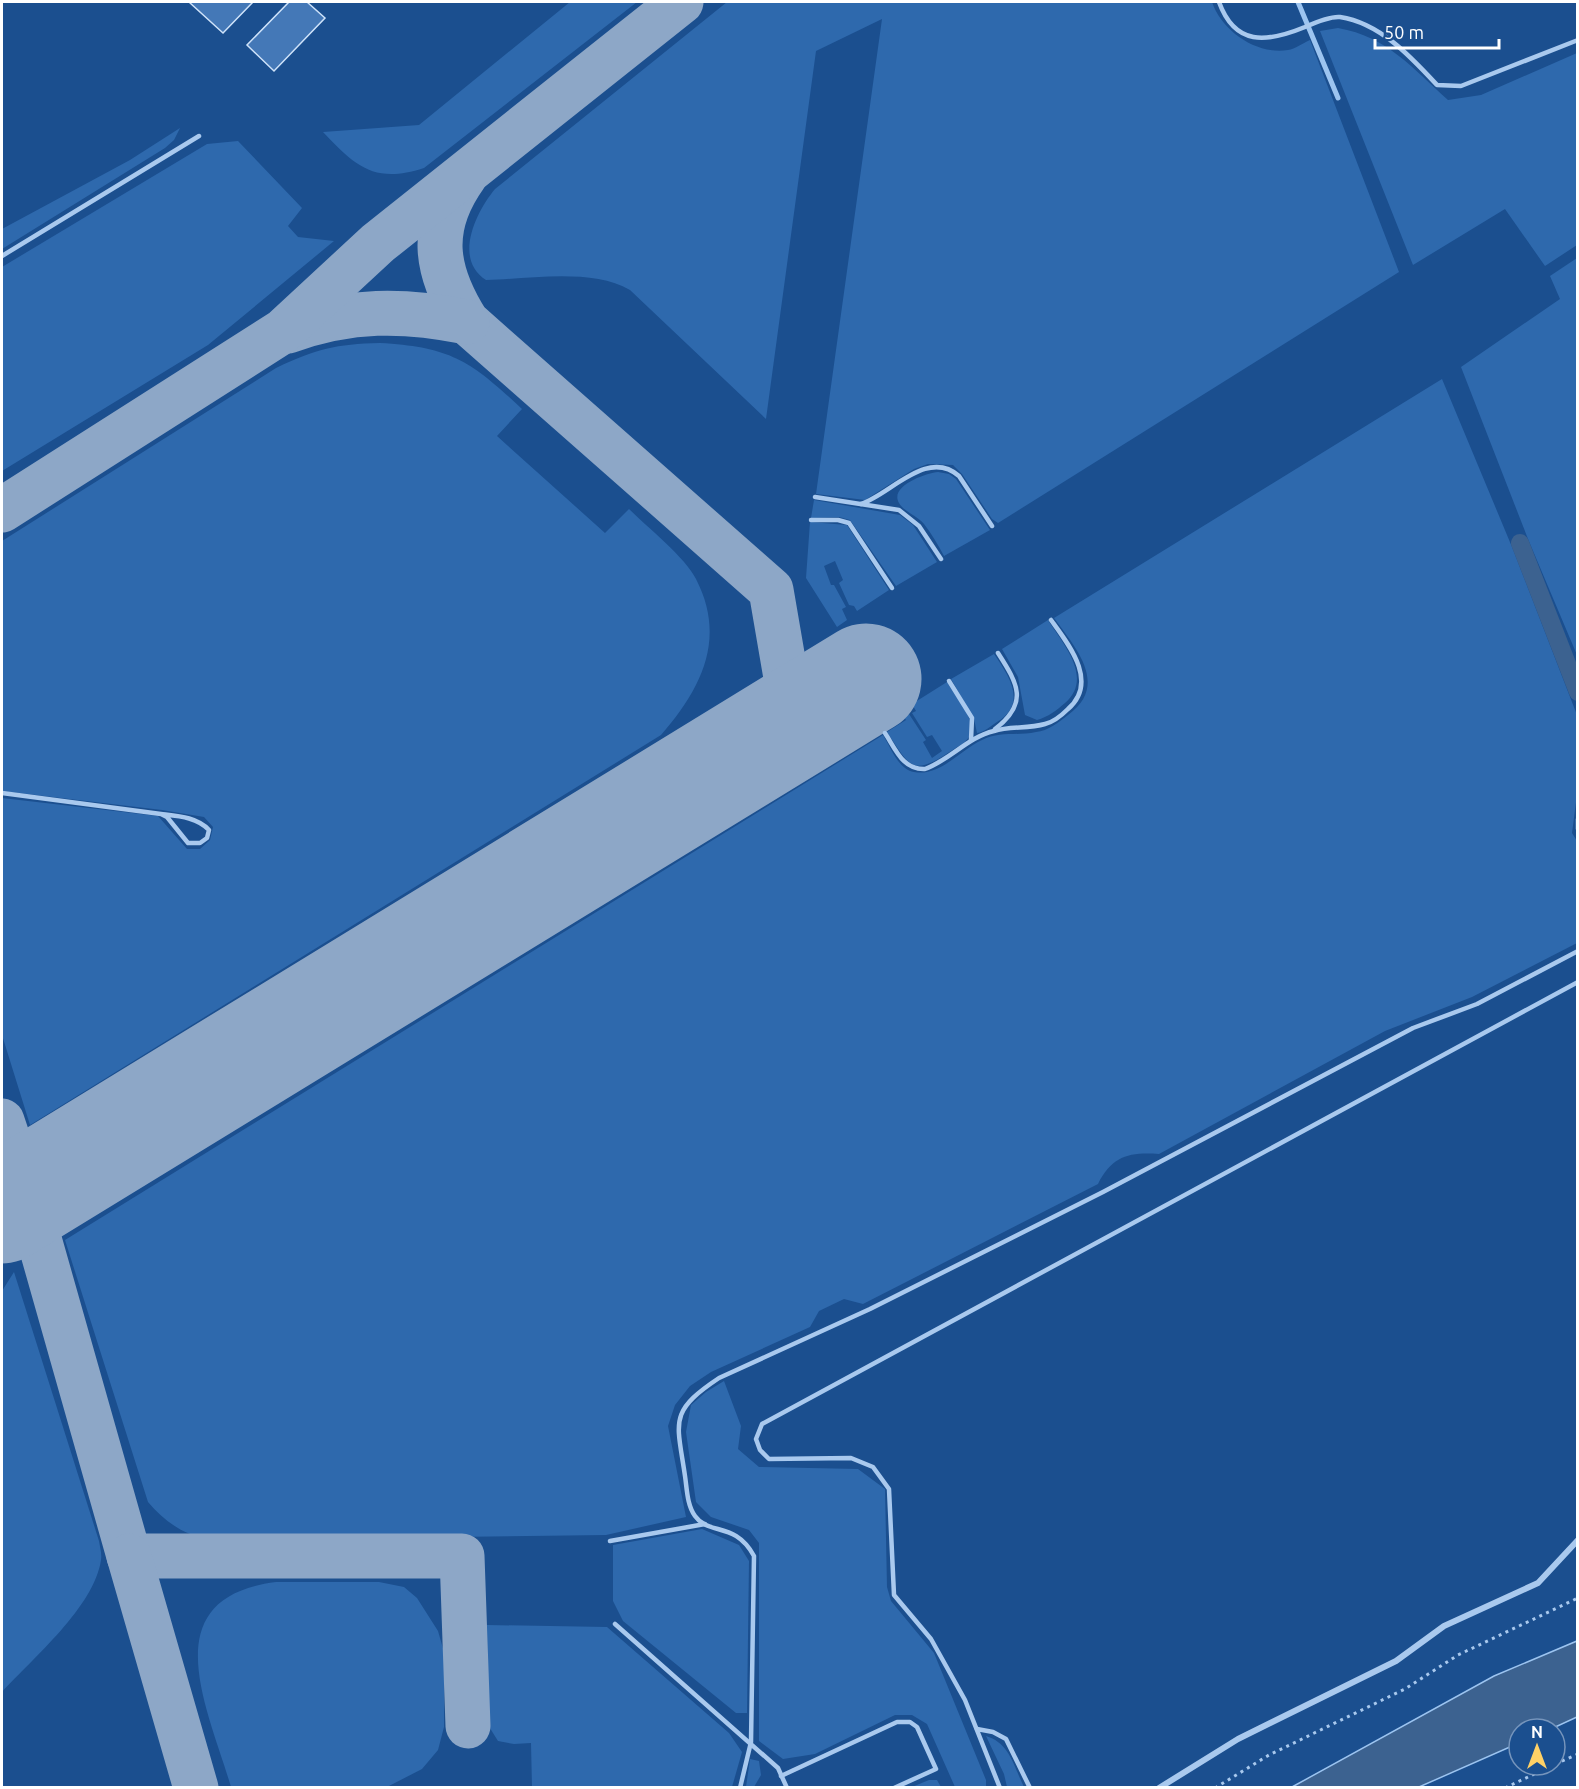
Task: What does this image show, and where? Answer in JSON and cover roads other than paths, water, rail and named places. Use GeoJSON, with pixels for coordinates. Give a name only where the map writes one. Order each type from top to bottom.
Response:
{"type":"FeatureCollection","features":[{"type":"Feature","properties":{"kind":"street"},"geometry":{"type":"LineString","coordinates":[[1159,1788],[1238,1740],[1396,1661],[1444,1626],[1538,1582],[1578,1540]]}},
{"type":"Feature","properties":{"kind":"lane"},"geometry":{"type":"LineString","coordinates":[[1219,2],[1225,19],[1252,38],[1259,40],[1338,17],[1369,27],[1403,49],[1437,85],[1461,86],[1578,40]]}},
{"type":"Feature","properties":{"kind":"lane"},"geometry":{"type":"LineString","coordinates":[[2,256],[199,136]]}},
{"type":"Feature","properties":{"kind":"lane"},"geometry":{"type":"LineString","coordinates":[[861,504],[876,499],[915,472],[943,468],[952,470],[959,476],[992,526]]}},
{"type":"Feature","properties":{"kind":"lane"},"geometry":{"type":"LineString","coordinates":[[815,497],[899,510],[911,517],[941,560]]}},
{"type":"Feature","properties":{"kind":"lane"},"geometry":{"type":"LineString","coordinates":[[811,520],[838,520],[849,523],[892,588]]}},
{"type":"Feature","properties":{"kind":"lane"},"geometry":{"type":"LineString","coordinates":[[994,730],[1047,724],[1073,705],[1079,694],[1081,670],[1076,655],[1051,620]]}},
{"type":"Feature","properties":{"kind":"lane"},"geometry":{"type":"LineString","coordinates":[[885,733],[903,762],[916,770],[932,766],[994,730],[1007,720],[1018,701],[1014,679],[998,653]]}},
{"type":"Feature","properties":{"kind":"lane"},"geometry":{"type":"LineString","coordinates":[[949,681],[972,718],[970,742]]}},
{"type":"Feature","properties":{"kind":"lane"},"geometry":{"type":"LineString","coordinates":[[2,793],[161,814],[202,822],[209,830],[207,838],[200,843],[188,843],[167,817],[161,814]]}},
{"type":"Feature","properties":{"kind":"lane"},"geometry":{"type":"LineString","coordinates":[[1578,819],[1578,829]]}},
{"type":"Feature","properties":{"kind":"lane"},"geometry":{"type":"LineString","coordinates":[[741,1788],[751,1742],[754,1556],[746,1542],[736,1534],[705,1524],[696,1517],[689,1502],[677,1424],[685,1406],[712,1383],[881,1304],[1103,1192],[1390,1040],[1477,1004],[1578,951]]}},
{"type":"Feature","properties":{"kind":"lane"},"geometry":{"type":"LineString","coordinates":[[1000,1788],[965,1700],[931,1639],[894,1595],[889,1489],[873,1467],[851,1458],[769,1459],[760,1450],[756,1439],[762,1424],[1578,982]]}},
{"type":"Feature","properties":{"kind":"lane"},"geometry":{"type":"LineString","coordinates":[[610,1541],[705,1524]]}},
{"type":"Feature","properties":{"kind":"lane"},"geometry":{"type":"LineString","coordinates":[[615,1624],[751,1742],[778,1768],[787,1788]]}},
{"type":"Feature","properties":{"kind":"lane"},"geometry":{"type":"LineString","coordinates":[[781,1776],[897,1722],[910,1722],[917,1727],[936,1769],[894,1788]]}},
{"type":"Feature","properties":{"kind":"lane"},"geometry":{"type":"LineString","coordinates":[[977,1729],[993,1732],[1006,1739],[1030,1788]]}},
{"type":"Feature","properties":{"kind":"waterway"},"geometry":{"type":"LineString","coordinates":[[1298,2],[1338,98]]}},
{"type":"Feature","properties":{"kind":"waterway"},"geometry":{"type":"LineString","coordinates":[[1520,543],[1578,692]]}}]}
